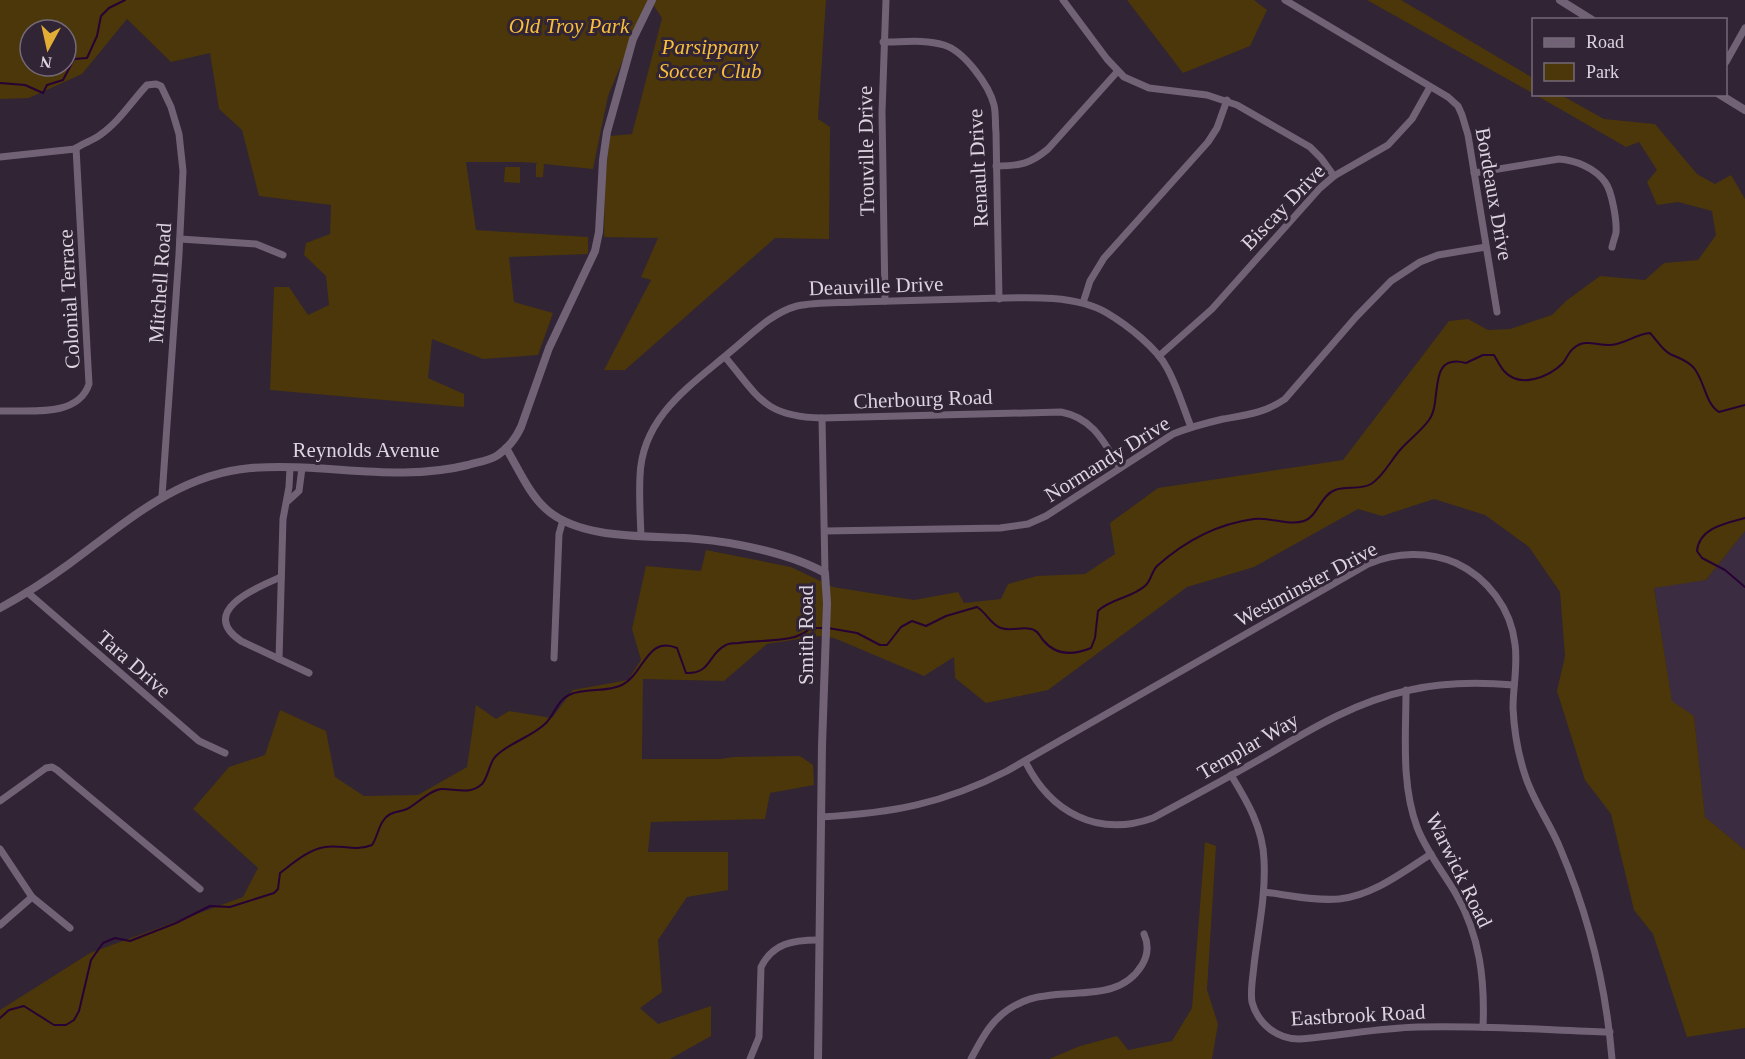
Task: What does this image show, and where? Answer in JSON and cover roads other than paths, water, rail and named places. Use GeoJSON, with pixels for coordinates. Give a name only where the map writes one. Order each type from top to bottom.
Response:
{"type":"FeatureCollection","features":[{"type":"Feature","properties":{"kind":"street","name":"Reynolds Avenue"},"geometry":{"type":"LineString","coordinates":[[0,609],[68,565],[162,496],[215,475],[249,468],[428,472],[491,459],[506,448],[521,427],[549,348],[593,259],[599,232],[602,168],[607,132],[633,39],[652,0]]}},
{"type":"Feature","properties":{"kind":"street","name":"Trouville Drive"},"geometry":{"type":"LineString","coordinates":[[885,301],[882,112],[886,0]]}},
{"type":"Feature","properties":{"kind":"street"},"geometry":{"type":"LineString","coordinates":[[1063,0],[1117,72],[1135,84],[1227,100],[1310,147],[1334,176]]}},
{"type":"Feature","properties":{"kind":"street","name":"Bordeaux Drive"},"geometry":{"type":"LineString","coordinates":[[1285,0],[1448,97],[1458,106],[1462,115],[1474,173],[1497,312]]}},
{"type":"Feature","properties":{"kind":"street"},"geometry":{"type":"LineString","coordinates":[[1560,0],[1589,18]]}},
{"type":"Feature","properties":{"kind":"street"},"geometry":{"type":"LineString","coordinates":[[1727,59],[1745,28]]}},
{"type":"Feature","properties":{"kind":"street","name":"Renault Drive"},"geometry":{"type":"LineString","coordinates":[[884,42],[929,42],[952,48],[966,60],[985,84],[994,105],[999,299]]}},
{"type":"Feature","properties":{"kind":"street"},"geometry":{"type":"LineString","coordinates":[[996,166],[1022,164],[1038,157],[1048,149],[1117,72]]}},
{"type":"Feature","properties":{"kind":"street","name":"Mitchell Road"},"geometry":{"type":"LineString","coordinates":[[76,148],[110,127],[147,85],[161,86],[171,107],[179,134],[183,171],[162,496]]}},
{"type":"Feature","properties":{"kind":"street","name":"Biscay Drive"},"geometry":{"type":"LineString","coordinates":[[1160,356],[1212,309],[1304,204],[1334,176],[1388,145],[1400,134],[1412,119],[1430,87]]}},
{"type":"Feature","properties":{"kind":"street"},"geometry":{"type":"LineString","coordinates":[[1722,96],[1745,110]]}},
{"type":"Feature","properties":{"kind":"street"},"geometry":{"type":"LineString","coordinates":[[1083,303],[1090,281],[1100,263],[1208,142],[1217,128],[1227,100]]}},
{"type":"Feature","properties":{"kind":"street"},"geometry":{"type":"LineString","coordinates":[[0,157],[76,148]]}},
{"type":"Feature","properties":{"kind":"street","name":"Colonial Terrace"},"geometry":{"type":"LineString","coordinates":[[0,411],[67,407],[83,397],[89,384],[76,148]]}},
{"type":"Feature","properties":{"kind":"street"},"geometry":{"type":"LineString","coordinates":[[1474,173],[1559,159],[1582,164],[1605,182],[1610,194],[1616,232],[1612,247]]}},
{"type":"Feature","properties":{"kind":"street"},"geometry":{"type":"LineString","coordinates":[[180,239],[256,244],[283,255]]}},
{"type":"Feature","properties":{"kind":"street","name":"Normandy Drive"},"geometry":{"type":"LineString","coordinates":[[825,531],[1000,528],[1019,526],[1046,516],[1160,442],[1191,427],[1258,414],[1272,408],[1285,399],[1362,310],[1391,281],[1420,262],[1438,255],[1486,247]]}},
{"type":"Feature","properties":{"kind":"street","name":"Deauville Drive"},"geometry":{"type":"LineString","coordinates":[[641,535],[640,475],[645,448],[650,434],[673,401],[769,320],[789,309],[811,304],[999,299],[1063,299],[1083,303],[1106,312],[1160,356],[1173,380],[1191,427]]}},
{"type":"Feature","properties":{"kind":"street","name":"Cherbourg Road"},"geometry":{"type":"LineString","coordinates":[[724,357],[770,408],[790,416],[822,418],[1061,412],[1079,417],[1095,429],[1120,468]]}},
{"type":"Feature","properties":{"kind":"street"},"geometry":{"type":"LineString","coordinates":[[822,418],[825,573]]}},
{"type":"Feature","properties":{"kind":"street","name":"Smith Road"},"geometry":{"type":"LineString","coordinates":[[506,448],[534,495],[547,510],[563,520],[594,530],[718,542],[806,562],[825,573],[826,633],[818,940],[818,1059]]}},
{"type":"Feature","properties":{"kind":"street"},"geometry":{"type":"LineString","coordinates":[[279,659],[283,519],[288,501],[290,468]]}},
{"type":"Feature","properties":{"kind":"street"},"geometry":{"type":"LineString","coordinates":[[288,501],[299,491],[302,468]]}},
{"type":"Feature","properties":{"kind":"street"},"geometry":{"type":"LineString","coordinates":[[554,658],[559,534],[563,520]]}},
{"type":"Feature","properties":{"kind":"street","name":"Westminster Drive"},"geometry":{"type":"LineString","coordinates":[[821,817],[887,812],[933,802],[980,785],[1368,564],[1393,556],[1421,555],[1451,561],[1472,572],[1491,588],[1504,608],[1513,631],[1516,646],[1514,722],[1525,774],[1578,891],[1604,987],[1612,1059]]}},
{"type":"Feature","properties":{"kind":"street"},"geometry":{"type":"LineString","coordinates":[[281,577],[237,599],[226,617],[227,627],[237,638],[309,673]]}},
{"type":"Feature","properties":{"kind":"street","name":"Tara Drive"},"geometry":{"type":"LineString","coordinates":[[27,592],[198,741],[225,753]]}},
{"type":"Feature","properties":{"kind":"street","name":"Templar Way"},"geometry":{"type":"LineString","coordinates":[[1025,761],[1042,790],[1064,810],[1082,818],[1110,825],[1134,824],[1153,818],[1329,719],[1357,706],[1406,690],[1459,684],[1514,685]]}},
{"type":"Feature","properties":{"kind":"street","name":"Warwick Road"},"geometry":{"type":"LineString","coordinates":[[1406,690],[1406,760],[1409,799],[1417,827],[1463,908],[1477,945],[1483,978],[1483,1027]]}},
{"type":"Feature","properties":{"kind":"street"},"geometry":{"type":"LineString","coordinates":[[0,801],[46,768],[52,767],[200,889]]}},
{"type":"Feature","properties":{"kind":"street","name":"Eastbrook Road"},"geometry":{"type":"LineString","coordinates":[[1231,775],[1246,799],[1259,831],[1264,860],[1264,892],[1251,995],[1259,1018],[1278,1034],[1299,1040],[1378,1029],[1418,1027],[1610,1032]]}},
{"type":"Feature","properties":{"kind":"street"},"geometry":{"type":"LineString","coordinates":[[0,849],[32,897],[70,928]]}},
{"type":"Feature","properties":{"kind":"street"},"geometry":{"type":"LineString","coordinates":[[1264,892],[1322,899],[1347,898],[1370,890],[1431,854]]}},
{"type":"Feature","properties":{"kind":"street"},"geometry":{"type":"LineString","coordinates":[[0,925],[32,897]]}},
{"type":"Feature","properties":{"kind":"street"},"geometry":{"type":"LineString","coordinates":[[970,1059],[988,1029],[1014,1006],[1036,997],[1096,992],[1124,983],[1139,970],[1146,957],[1148,948],[1144,934]]}},
{"type":"Feature","properties":{"kind":"street"},"geometry":{"type":"LineString","coordinates":[[750,1059],[759,1037],[761,967],[765,958],[783,944],[798,940],[818,940]]}},
{"type":"Feature","properties":{"kind":"waterway"},"geometry":{"type":"LineString","coordinates":[[0,83],[25,85],[43,93],[47,85],[63,80],[74,59],[87,58],[97,36],[101,16],[109,8],[125,0]]}},
{"type":"Feature","properties":{"kind":"waterway"},"geometry":{"type":"LineString","coordinates":[[828,628],[857,633],[880,645],[887,645],[901,627],[912,621],[926,626],[946,616],[977,607],[997,626],[1005,629],[1034,630],[1048,645],[1059,651],[1072,653],[1091,648],[1095,638],[1098,611],[1109,603],[1141,589],[1148,583],[1157,566],[1190,541],[1214,529],[1240,521],[1254,519],[1292,523],[1304,521],[1335,490],[1367,486],[1375,481],[1400,450],[1429,420],[1433,412],[1440,371],[1445,365],[1454,362],[1466,363],[1483,355],[1494,355],[1504,371],[1511,376],[1518,379],[1534,379],[1557,368],[1571,351],[1583,343],[1616,344],[1650,333],[1667,352],[1686,361],[1694,368],[1708,398],[1719,412],[1745,405]]}},
{"type":"Feature","properties":{"kind":"waterway"},"geometry":{"type":"LineString","coordinates":[[1745,518],[1708,532],[1699,543],[1697,551],[1702,558],[1725,570],[1745,587]]}},
{"type":"Feature","properties":{"kind":"waterway"},"geometry":{"type":"LineString","coordinates":[[0,1018],[9,1010],[24,1006],[54,1025],[66,1025],[74,1020],[79,1011],[91,960],[103,943],[115,938],[130,941],[176,923],[210,906],[230,907],[274,893],[278,889],[280,873],[301,857],[319,848],[331,846],[360,848],[372,845],[381,824],[388,815],[407,809],[438,790],[463,791],[482,784],[496,756],[540,728],[549,720],[565,697],[589,690],[609,689],[622,685],[636,673],[652,651],[659,647],[667,645],[677,648],[686,673],[701,670],[727,644],[787,639],[796,637],[810,628],[823,628]]}},
{"type":"Feature","properties":{"kind":"park label","name":"Old Troy Park"},"geometry":{"type":"Point","coordinates":[569,26]}},
{"type":"Feature","properties":{"kind":"park label","name":"Parsippany Soccer Club"},"geometry":{"type":"Point","coordinates":[710,59]}}]}
